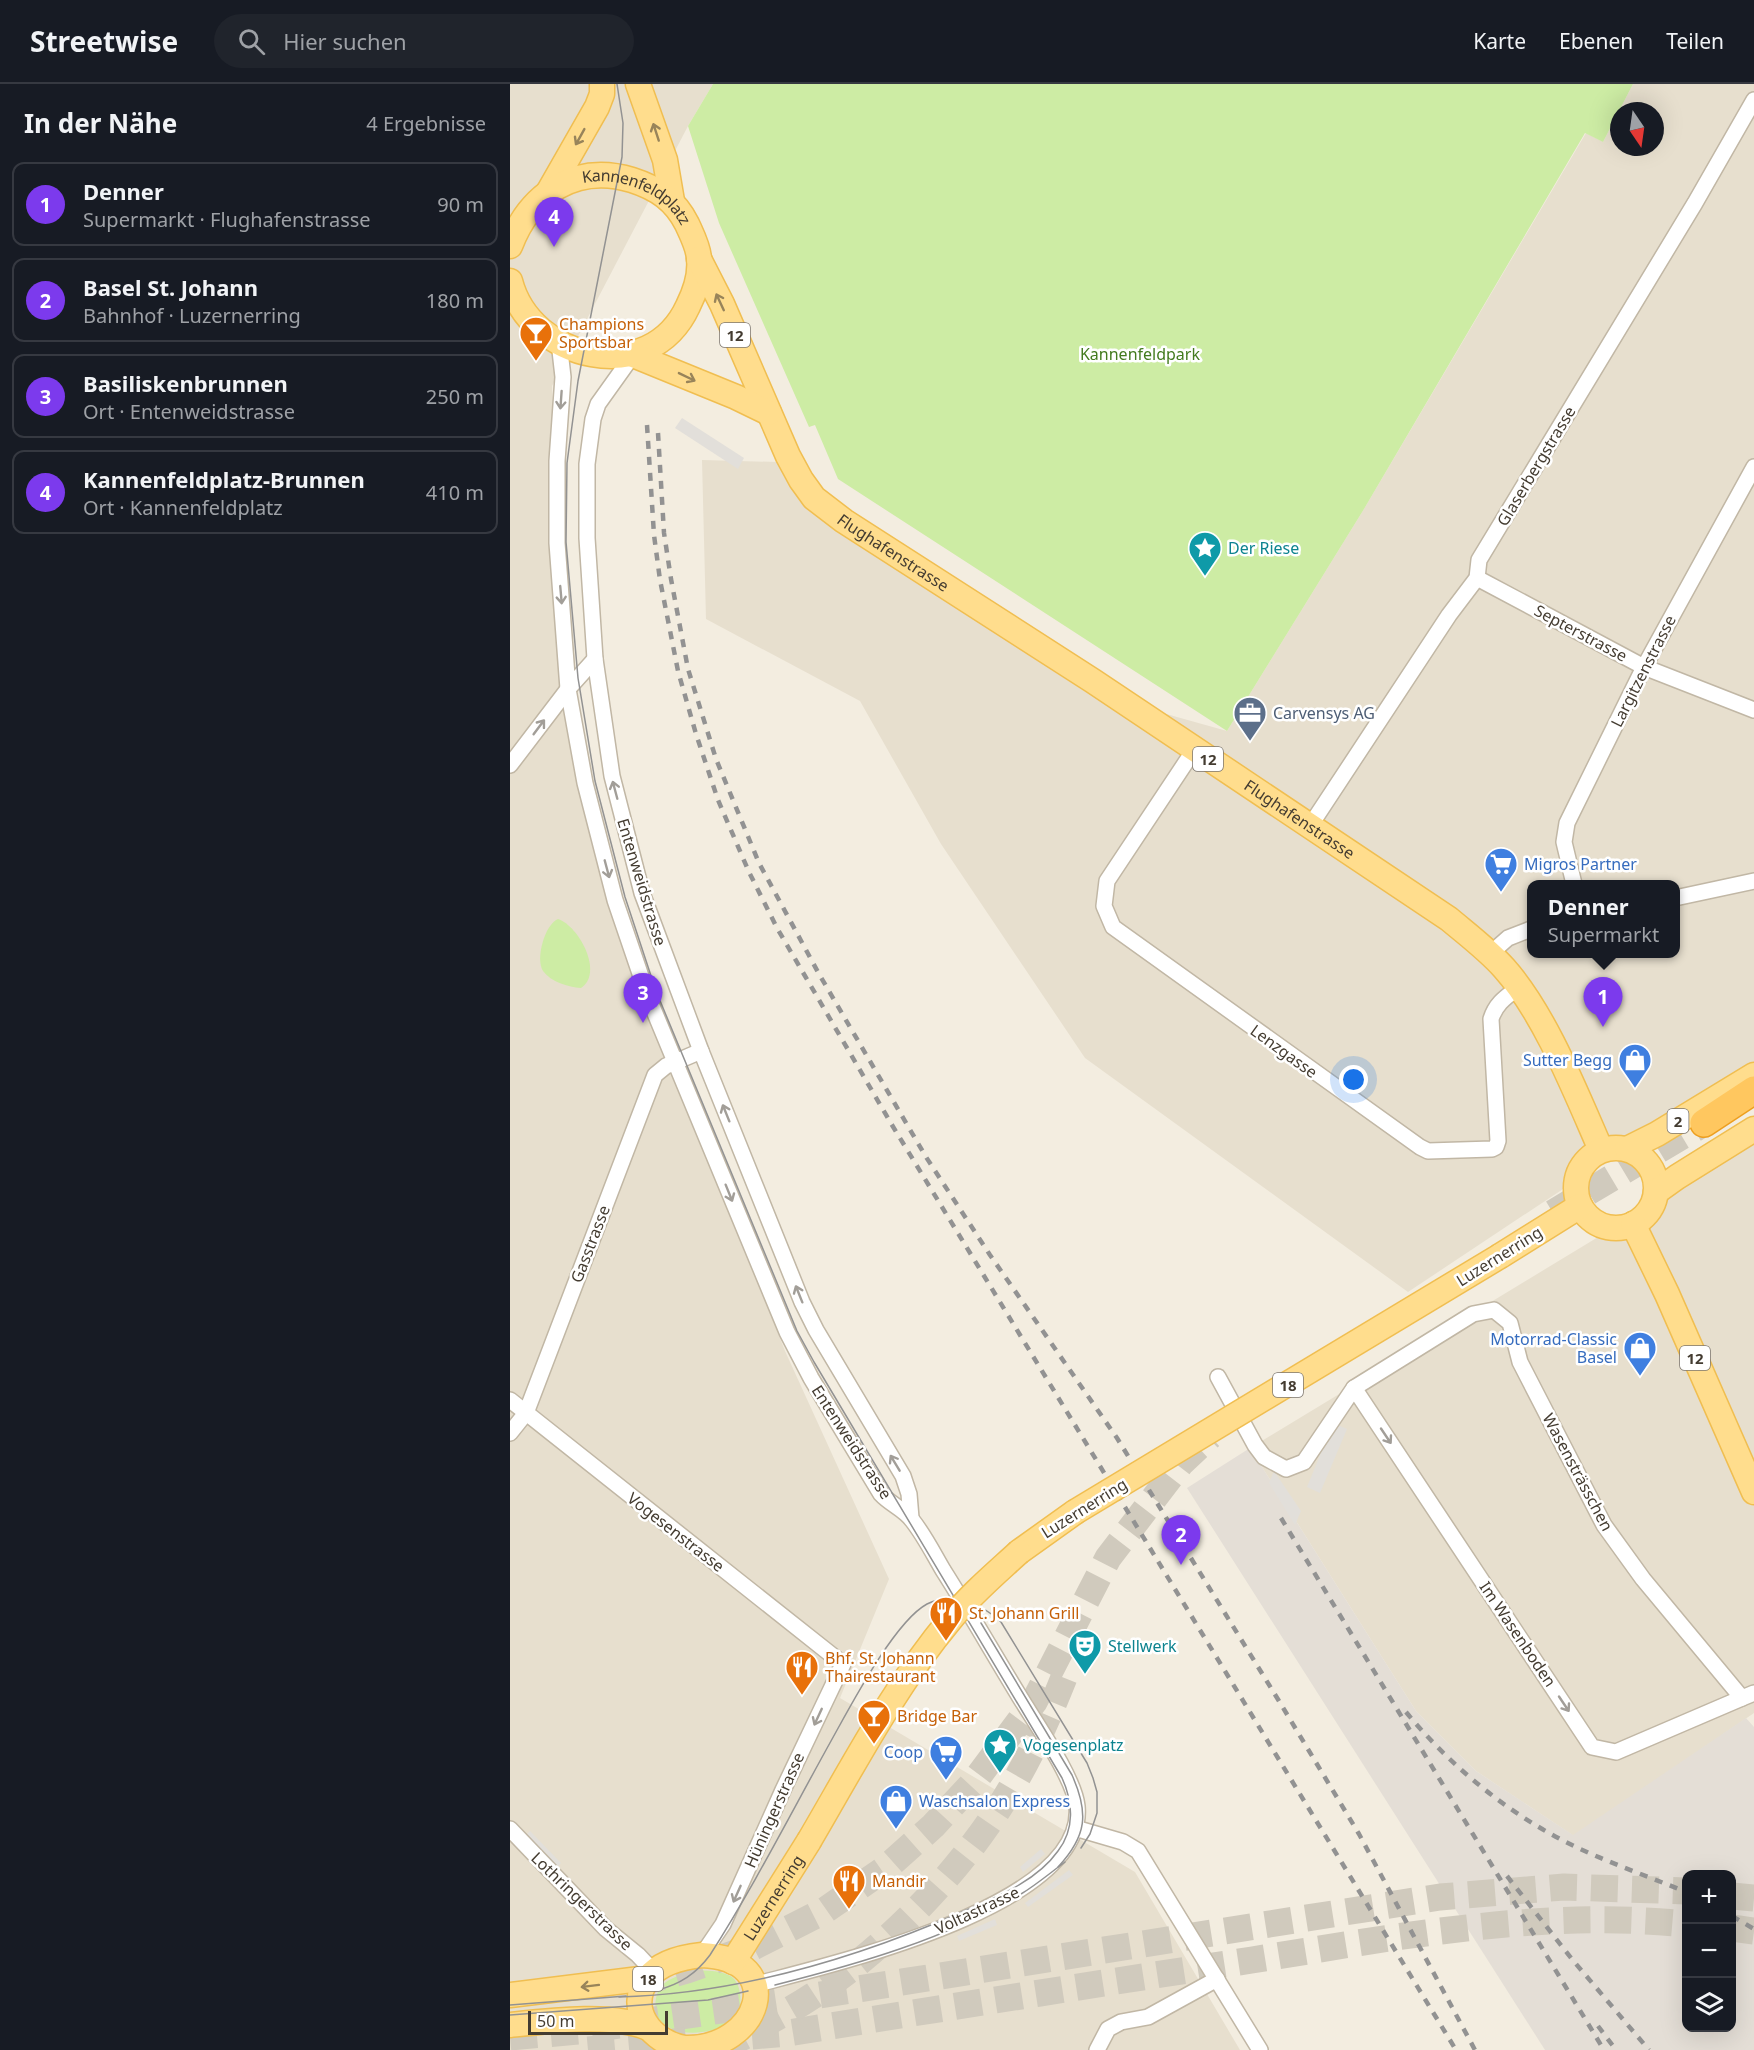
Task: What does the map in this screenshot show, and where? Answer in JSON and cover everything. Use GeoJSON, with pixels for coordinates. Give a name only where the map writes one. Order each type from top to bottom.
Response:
{"type":"FeatureCollection","features":[{"type":"Feature","properties":{"kind":"highway"},"geometry":{"type":"LineString","coordinates":[[1754,1090],[1709,1129],[1754,1108]]}},
{"type":"Feature","properties":{"kind":"main road"},"geometry":{"type":"LineString","coordinates":[[548,193],[597,107],[602,94],[602,84]]}},
{"type":"Feature","properties":{"kind":"main road"},"geometry":{"type":"LineString","coordinates":[[638,84],[665,160],[672,201]]}},
{"type":"Feature","properties":{"kind":"main road","name":"Kannenfeldplatz"},"geometry":{"type":"LineString","coordinates":[[510,246],[521,221],[548,193],[576,178],[608,174],[645,184],[658,190],[672,201],[691,233],[699,259],[698,278],[693,295],[678,324],[659,342],[633,355],[591,354],[559,342],[516,308],[510,281]]}},
{"type":"Feature","properties":{"kind":"main road","name":"Flughafenstrasse"},"geometry":{"type":"LineString","coordinates":[[699,259],[722,304],[788,456],[814,498],[844,521],[1084,674],[1310,826],[1449,920],[1491,954],[1519,987],[1565,1070],[1601,1150]]}},
{"type":"Feature","properties":{"kind":"main road"},"geometry":{"type":"LineString","coordinates":[[633,355],[769,413]]}},
{"type":"Feature","properties":{"kind":"main road","name":"2"},"geometry":{"type":"LineString","coordinates":[[1627,1149],[1657,1134],[1754,1075]]}},
{"type":"Feature","properties":{"kind":"main road"},"geometry":{"type":"LineString","coordinates":[[1656,1192],[1754,1129]]}},
{"type":"Feature","properties":{"kind":"main road"},"geometry":{"type":"LineString","coordinates":[[1627,1149],[1637,1153],[1646,1161],[1656,1181],[1656,1192],[1649,1211],[1633,1224],[1622,1228],[1598,1224],[1580,1206],[1576,1194],[1576,1180],[1581,1168],[1590,1157],[1601,1150],[1627,1149]]}},
{"type":"Feature","properties":{"kind":"main road","name":"Luzernerring"},"geometry":{"type":"LineString","coordinates":[[733,1962],[809,1841],[896,1693],[949,1620],[969,1598],[1019,1552],[1075,1512],[1580,1206]]}},
{"type":"Feature","properties":{"kind":"main road","name":"12"},"geometry":{"type":"LineString","coordinates":[[1633,1224],[1667,1294],[1754,1492]]}},
{"type":"Feature","properties":{"kind":"main road","name":"18"},"geometry":{"type":"LineString","coordinates":[[510,1995],[651,1975],[670,1962],[689,1956],[717,1956],[733,1962]]}},
{"type":"Feature","properties":{"kind":"main road"},"geometry":{"type":"LineString","coordinates":[[510,2025],[557,2020],[635,2022],[648,2028],[665,2043],[684,2048],[729,2045],[752,2018],[757,1997],[754,1985],[746,1972],[733,1962]]}},
{"type":"Feature","properties":{"kind":"main road","name":"18"},"geometry":{"type":"LineString","coordinates":[[648,2028],[640,2006],[642,1994],[651,1975]]}},
{"type":"Feature","properties":{"kind":"street","name":"Glaserbergstrasse"},"geometry":{"type":"LineString","coordinates":[[1310,826],[1449,615],[1477,578],[1479,560],[1695,203],[1754,100]]}},
{"type":"Feature","properties":{"kind":"street","name":"Entenweidstrasse"},"geometry":{"type":"LineString","coordinates":[[559,342],[563,377],[557,462],[557,543],[568,689],[585,783],[615,900],[647,994],[787,1332],[811,1378],[881,1494],[911,1518]]}},
{"type":"Feature","properties":{"kind":"street","name":"Entenweidstrasse"},"geometry":{"type":"LineString","coordinates":[[633,355],[598,404],[593,418],[587,464],[587,538],[595,659],[612,776],[642,893],[701,1051],[802,1302],[816,1330],[903,1476],[909,1494],[911,1518]]}},
{"type":"Feature","properties":{"kind":"street","name":"Largitzenstrasse"},"geometry":{"type":"LineString","coordinates":[[1573,880],[1564,842],[1567,823],[1644,667],[1754,467]]}},
{"type":"Feature","properties":{"kind":"street","name":"Septerstrasse"},"geometry":{"type":"LineString","coordinates":[[1477,578],[1644,667],[1754,710]]}},
{"type":"Feature","properties":{"kind":"street"},"geometry":{"type":"LineString","coordinates":[[510,765],[568,689],[595,659]]}},
{"type":"Feature","properties":{"kind":"street","name":"Lenzgasse"},"geometry":{"type":"LineString","coordinates":[[1194,750],[1107,881],[1104,906],[1113,927],[1306,1068],[1420,1148],[1428,1151],[1492,1149],[1498,1141],[1491,1019],[1500,1000],[1519,987]]}},
{"type":"Feature","properties":{"kind":"street"},"geometry":{"type":"LineString","coordinates":[[1680,897],[1754,881]]}},
{"type":"Feature","properties":{"kind":"street"},"geometry":{"type":"LineString","coordinates":[[1491,954],[1508,938],[1527,930]]}},
{"type":"Feature","properties":{"kind":"street"},"geometry":{"type":"LineString","coordinates":[[675,1061],[701,1051]]}},
{"type":"Feature","properties":{"kind":"street","name":"Gasstrasse"},"geometry":{"type":"LineString","coordinates":[[510,1433],[526,1413],[652,1082],[660,1069],[675,1061]]}},
{"type":"Feature","properties":{"kind":"street","name":"Wasensträsschen"},"geometry":{"type":"LineString","coordinates":[[1354,1388],[1473,1314],[1494,1310],[1510,1323],[1520,1362],[1604,1525],[1643,1579],[1748,1696]]}},
{"type":"Feature","properties":{"kind":"street"},"geometry":{"type":"LineString","coordinates":[[1218,1377],[1255,1445],[1264,1457],[1286,1468],[1304,1462],[1354,1388]]}},
{"type":"Feature","properties":{"kind":"street","name":"Im Wasenboden"},"geometry":{"type":"LineString","coordinates":[[1354,1388],[1592,1747],[1616,1752],[1748,1696]]}},
{"type":"Feature","properties":{"kind":"street","name":"Vogesenstrasse"},"geometry":{"type":"LineString","coordinates":[[510,1400],[843,1664]]}},
{"type":"Feature","properties":{"kind":"street","name":"Voltastrasse"},"geometry":{"type":"LineString","coordinates":[[754,1985],[856,1958],[920,1936],[1004,1900],[1049,1869],[1062,1855],[1075,1828],[1076,1798],[1067,1776],[911,1518]]}},
{"type":"Feature","properties":{"kind":"street","name":"Hüningerstrasse"},"geometry":{"type":"LineString","coordinates":[[702,1955],[723,1924],[843,1664]]}},
{"type":"Feature","properties":{"kind":"street"},"geometry":{"type":"LineString","coordinates":[[1075,1828],[1123,1842],[1138,1851],[1260,2050]]}},
{"type":"Feature","properties":{"kind":"street","name":"Lothringerstrasse"},"geometry":{"type":"LineString","coordinates":[[510,1829],[606,1929],[643,1959],[651,1975]]}},
{"type":"Feature","properties":{"kind":"street"},"geometry":{"type":"LineString","coordinates":[[1097,2050],[1108,2029],[1121,2022],[1148,2017],[1217,1979]]}},
{"type":"Feature","properties":{"kind":"shaded area"},"geometry":{"type":"Polygon","coordinates":[[[510,84],[713,84],[688,126],[552,386],[562,688],[606,898],[785,1351],[889,1579],[840,1698],[1135,1872],[1240,2050],[510,2050],[510,84]]]}},
{"type":"Feature","properties":{"kind":"shaded area"},"geometry":{"type":"Polygon","coordinates":[[[1633,84],[1754,84],[1754,1062],[1408,1292],[1085,1058],[941,844],[860,701],[706,619],[702,460],[778,462],[784,477],[800,501],[832,527],[1084,691],[1227,731],[1364,509],[1586,133],[1603,142],[1610,128],[1610,156],[1664,156],[1664,102],[1624,102],[1633,84]]]}},
{"type":"Feature","properties":{"kind":"shaded area"},"geometry":{"type":"Polygon","coordinates":[[[682,418],[744,458],[738,469],[675,428],[682,418]]]}},
{"type":"Feature","properties":{"kind":"shaded area"},"geometry":{"type":"Polygon","coordinates":[[[1754,1137],[1754,1713],[1574,1836],[1476,1771],[1416,1711],[1250,1448],[1712,1168],[1754,1137]]]}},
{"type":"Feature","properties":{"kind":"shaded area"},"geometry":{"type":"Polygon","coordinates":[[[1333,1423],[1347,1429],[1320,1493],[1307,1487],[1333,1423]]]}},
{"type":"Feature","properties":{"kind":"shaded area"},"geometry":{"type":"Polygon","coordinates":[[[1250,1448],[1416,1711],[1476,1771],[1573,1835],[1746,1718],[1754,1727],[1754,2050],[1545,2050],[1187,1488],[1250,1448]]]}},
{"type":"Feature","properties":{"kind":"shaded area"},"geometry":{"type":"Polygon","coordinates":[[[1274,1471],[1301,1511],[1295,1525],[1269,1483],[1274,1471]]]}},
{"type":"Feature","properties":{"kind":"shaded area"},"geometry":{"type":"Polygon","coordinates":[[[530,1831],[561,1863],[557,1867],[526,1835],[530,1831]]]}},
{"type":"Feature","properties":{"kind":"shaded area"},"geometry":{"type":"Polygon","coordinates":[[[1041,1849],[1045,1854],[1023,1872],[1020,1867],[1041,1849]]]}},
{"type":"Feature","properties":{"kind":"shaded area"},"geometry":{"type":"Polygon","coordinates":[[[1069,1870],[1073,1875],[1028,1907],[1025,1903],[1069,1870]]]}},
{"type":"Feature","properties":{"kind":"shaded area"},"geometry":{"type":"Polygon","coordinates":[[[995,1919],[997,1925],[959,1941],[957,1936],[995,1919]]]}},
{"type":"Feature","properties":{"kind":"green space","name":"Kannenfeldpark"},"geometry":{"type":"Polygon","coordinates":[[[713,84],[1633,84],[1624,102],[1610,102],[1610,128],[1603,142],[1585,133],[1364,509],[1227,731],[838,479],[815,425],[809,427],[719,223],[688,126],[713,84]]]}},
{"type":"Feature","properties":{"kind":"green space"},"geometry":{"type":"Polygon","coordinates":[[[558,919],[574,931],[586,950],[590,972],[581,988],[555,981],[546,975],[541,966],[541,951],[545,934],[553,922],[558,919]]]}},
{"type":"Feature","properties":{"kind":"green space"},"geometry":{"type":"Polygon","coordinates":[[[695,1970],[721,1972],[733,1978],[740,1991],[740,2006],[735,2016],[717,2029],[692,2033],[670,2028],[656,2015],[657,1995],[670,1979],[695,1970]]]}},
{"type":"Feature","properties":{"kind":"tunnel"},"geometry":{"type":"LineString","coordinates":[[1553,1213],[1704,1123]]}},
{"type":"Feature","properties":{"kind":"tunnel"},"geometry":{"type":"LineString","coordinates":[[636,1984],[687,1970],[753,1947],[824,1911],[886,1868],[933,1826],[974,1782],[1034,1702],[1108,1558],[1181,1463],[1210,1436]]}},
{"type":"Feature","properties":{"kind":"tunnel"},"geometry":{"type":"LineString","coordinates":[[719,2047],[779,2016],[848,1971],[882,1943],[944,1881],[996,1813],[1017,1778],[1031,1753],[1065,1675]]}},
{"type":"Feature","properties":{"kind":"tunnel"},"geometry":{"type":"LineString","coordinates":[[820,1995],[1440,1897],[1564,1887],[1682,1891]]}},
{"type":"Feature","properties":{"kind":"tunnel"},"geometry":{"type":"LineString","coordinates":[[1736,1896],[1754,1898]]}},
{"type":"Feature","properties":{"kind":"tunnel"},"geometry":{"type":"LineString","coordinates":[[752,2036],[788,2033],[1468,1928],[1577,1920],[1631,1920],[1682,1924]]}},
{"type":"Feature","properties":{"kind":"tunnel"},"geometry":{"type":"LineString","coordinates":[[1736,1929],[1754,1931]]}},
{"type":"Feature","properties":{"kind":"tunnel"},"geometry":{"type":"LineString","coordinates":[[510,2037],[579,2031],[776,2002]]}},
{"type":"Feature","properties":{"kind":"tunnel"},"geometry":{"type":"LineString","coordinates":[[588,2050],[686,2041]]}},
{"type":"Feature","properties":{"kind":"tram line"},"geometry":{"type":"LineString","coordinates":[[617,84],[623,123],[622,157],[578,381],[567,463],[566,542],[578,678],[595,781],[625,897],[656,991],[797,1331],[1062,1778],[1070,1806],[1070,1825],[1064,1843],[1049,1862],[1014,1888],[962,1912],[880,1945],[795,1971],[708,1989],[619,1997]]}},
{"type":"Feature","properties":{"kind":"tram line"},"geometry":{"type":"LineString","coordinates":[[658,1990],[687,1977],[710,1955],[757,1876],[874,1666],[887,1646],[914,1614],[937,1600],[966,1601],[985,1610],[1001,1622],[1087,1763],[1097,1792],[1097,1813],[1090,1834],[1081,1848]]}},
{"type":"Feature","properties":{"kind":"tram line"},"geometry":{"type":"LineString","coordinates":[[981,1623],[1072,1775],[1081,1801],[1083,1813],[1080,1834],[1068,1856],[1058,1867]]}},
{"type":"Feature","properties":{"kind":"tram line"},"geometry":{"type":"LineString","coordinates":[[775,1985],[870,1959],[963,1924],[1021,1894],[1065,1862]]}},
{"type":"Feature","properties":{"kind":"tram line"},"geometry":{"type":"LineString","coordinates":[[510,2015],[708,2000],[748,1991]]}},
{"type":"Feature","properties":{"kind":"tram line"},"geometry":{"type":"LineString","coordinates":[[510,2005],[626,1996]]}},
{"type":"Feature","properties":{"kind":"railway"},"geometry":{"type":"LineString","coordinates":[[647,425],[654,535],[660,580],[678,671],[718,800],[749,872],[777,928],[892,1125],[1456,2050]]}},
{"type":"Feature","properties":{"kind":"railway"},"geometry":{"type":"LineString","coordinates":[[658,433],[664,533],[688,669],[716,759],[759,863],[819,974],[926,1157],[990,1255],[1117,1438],[1279,1701],[1359,1834],[1475,2050]]}},
{"type":"Feature","properties":{"kind":"railway"},"geometry":{"type":"LineString","coordinates":[[1281,1518],[1604,2050]]}},
{"type":"Feature","properties":{"kind":"railway"},"geometry":{"type":"LineString","coordinates":[[1406,1712],[1463,1771],[1528,1821],[1576,1847],[1682,1890]]}},
{"type":"Feature","properties":{"kind":"railway"},"geometry":{"type":"LineString","coordinates":[[1507,1876],[1571,1958],[1649,2050]]}},
{"type":"Feature","properties":{"kind":"railway"},"geometry":{"type":"LineString","coordinates":[[1736,1918],[1754,1929]]}},
{"type":"Feature","properties":{"kind":"railway"},"geometry":{"type":"LineString","coordinates":[[1598,2026],[1616,2050]]}},
{"type":"Feature","properties":{"kind":"place","name":"Kannenfeldplatz-Brunnen"},"geometry":{"type":"Point","coordinates":[554,247]}},
{"type":"Feature","properties":{"kind":"place","name":"Champions Sportsbar"},"geometry":{"type":"Point","coordinates":[536,362]}},
{"type":"Feature","properties":{"kind":"place","name":"Der Riese"},"geometry":{"type":"Point","coordinates":[1205,577]}},
{"type":"Feature","properties":{"kind":"place","name":"Carvensys AG"},"geometry":{"type":"Point","coordinates":[1250,742]}},
{"type":"Feature","properties":{"kind":"place","name":"Migros Partner"},"geometry":{"type":"Point","coordinates":[1501,893]}},
{"type":"Feature","properties":{"kind":"place","name":"Basiliskenbrunnen"},"geometry":{"type":"Point","coordinates":[643,1023]}},
{"type":"Feature","properties":{"kind":"place","name":"Denner"},"geometry":{"type":"Point","coordinates":[1603,1027]}},
{"type":"Feature","properties":{"kind":"place","name":"Sutter Begg"},"geometry":{"type":"Point","coordinates":[1635,1089]}},
{"type":"Feature","properties":{"kind":"place","name":"Motorrad-Classic Basel"},"geometry":{"type":"Point","coordinates":[1640,1377]}},
{"type":"Feature","properties":{"kind":"place","name":"Basel St. Johann"},"geometry":{"type":"Point","coordinates":[1181,1565]}},
{"type":"Feature","properties":{"kind":"place","name":"St. Johann Grill"},"geometry":{"type":"Point","coordinates":[946,1642]}},
{"type":"Feature","properties":{"kind":"place","name":"Stellwerk"},"geometry":{"type":"Point","coordinates":[1085,1675]}},
{"type":"Feature","properties":{"kind":"place","name":"Bhf. St. Johann Thairestaurant"},"geometry":{"type":"Point","coordinates":[802,1696]}},
{"type":"Feature","properties":{"kind":"place","name":"Bridge Bar"},"geometry":{"type":"Point","coordinates":[874,1745]}},
{"type":"Feature","properties":{"kind":"place","name":"Vogesenplatz"},"geometry":{"type":"Point","coordinates":[1000,1774]}},
{"type":"Feature","properties":{"kind":"place","name":"Coop"},"geometry":{"type":"Point","coordinates":[946,1781]}},
{"type":"Feature","properties":{"kind":"place","name":"Waschsalon Express"},"geometry":{"type":"Point","coordinates":[896,1830]}},
{"type":"Feature","properties":{"kind":"place","name":"Mandir"},"geometry":{"type":"Point","coordinates":[849,1910]}}]}
